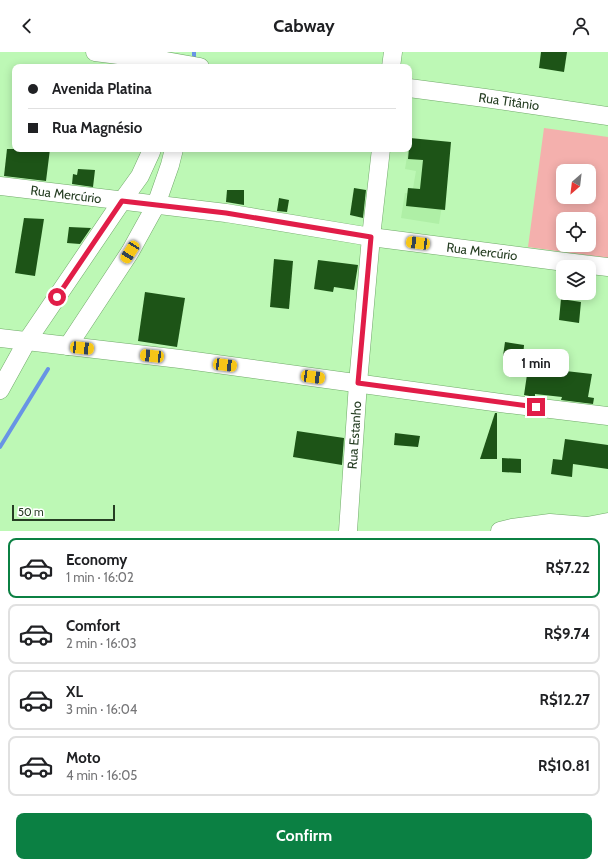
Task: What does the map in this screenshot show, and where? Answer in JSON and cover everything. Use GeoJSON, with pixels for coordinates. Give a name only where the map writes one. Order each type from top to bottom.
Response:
{"type":"FeatureCollection","features":[{"type":"Feature","properties":{"kind":"street"},"geometry":{"type":"LineString","coordinates":[[95,52],[166,60],[183,64]]}},
{"type":"Feature","properties":{"kind":"street"},"geometry":{"type":"LineString","coordinates":[[195,64],[196,52]]}},
{"type":"Feature","properties":{"kind":"street"},"geometry":{"type":"LineString","coordinates":[[391,64],[393,52]]}},
{"type":"Feature","properties":{"kind":"street","name":"Rua Titânio"},"geometry":{"type":"LineString","coordinates":[[412,88],[608,116]]}},
{"type":"Feature","properties":{"kind":"street"},"geometry":{"type":"LineString","coordinates":[[0,390],[26,341],[140,176],[151,152]]}},
{"type":"Feature","properties":{"kind":"street"},"geometry":{"type":"LineString","coordinates":[[68,346],[130,252],[156,205],[173,152]]}},
{"type":"Feature","properties":{"kind":"street","name":"Rua Estanho"},"geometry":{"type":"LineString","coordinates":[[348,531],[358,383],[371,237],[381,152]]}},
{"type":"Feature","properties":{"kind":"street","name":"Rua Mercúrio"},"geometry":{"type":"LineString","coordinates":[[0,186],[226,213],[371,237],[608,267]]}},
{"type":"Feature","properties":{"kind":"street"},"geometry":{"type":"LineString","coordinates":[[0,338],[180,359],[508,404],[608,416]]}},
{"type":"Feature","properties":{"kind":"street"},"geometry":{"type":"LineString","coordinates":[[500,531],[550,523],[587,526],[608,522]]}},
{"type":"Feature","properties":{"kind":"shaded area"},"geometry":{"type":"Polygon","coordinates":[[[544,128],[608,137],[608,258],[564,252],[596,252],[596,212],[556,212],[556,251],[528,247],[544,128]]]}},
{"type":"Feature","properties":{"kind":"shaded area"},"geometry":{"type":"Polygon","coordinates":[[[408,152],[447,157],[447,173],[439,224],[401,218],[405,193],[412,194],[416,171],[405,169],[408,152]]]}},
{"type":"Feature","properties":{"kind":"building"},"geometry":{"type":"Polygon","coordinates":[[[541,52],[567,52],[564,72],[539,68],[541,52]]]}},
{"type":"Feature","properties":{"kind":"building"},"geometry":{"type":"Polygon","coordinates":[[[412,138],[451,142],[445,210],[406,206],[408,188],[420,189],[423,160],[408,159],[409,152],[412,152],[412,138]]]}},
{"type":"Feature","properties":{"kind":"building"},"geometry":{"type":"Polygon","coordinates":[[[7,149],[12,149],[12,152],[50,152],[46,181],[4,176],[7,149]]]}},
{"type":"Feature","properties":{"kind":"building"},"geometry":{"type":"Polygon","coordinates":[[[78,169],[95,170],[93,187],[72,184],[73,174],[77,175],[78,169]]]}},
{"type":"Feature","properties":{"kind":"building"},"geometry":{"type":"Polygon","coordinates":[[[354,188],[366,190],[363,218],[350,215],[354,188]]]}},
{"type":"Feature","properties":{"kind":"building"},"geometry":{"type":"Polygon","coordinates":[[[227,190],[244,190],[244,205],[226,202],[227,190]]]}},
{"type":"Feature","properties":{"kind":"building"},"geometry":{"type":"Polygon","coordinates":[[[279,198],[289,200],[287,212],[277,211],[279,198]]]}},
{"type":"Feature","properties":{"kind":"building"},"geometry":{"type":"Polygon","coordinates":[[[24,218],[44,219],[35,276],[15,273],[24,218]]]}},
{"type":"Feature","properties":{"kind":"building"},"geometry":{"type":"Polygon","coordinates":[[[69,227],[91,228],[80,244],[67,243],[69,227]]]}},
{"type":"Feature","properties":{"kind":"building"},"geometry":{"type":"Polygon","coordinates":[[[274,259],[293,261],[289,309],[270,307],[274,259]]]}},
{"type":"Feature","properties":{"kind":"building"},"geometry":{"type":"Polygon","coordinates":[[[318,260],[358,265],[354,290],[334,287],[333,292],[314,289],[318,260]]]}},
{"type":"Feature","properties":{"kind":"building"},"geometry":{"type":"Polygon","coordinates":[[[145,292],[185,298],[177,347],[138,341],[145,292]]]}},
{"type":"Feature","properties":{"kind":"building"},"geometry":{"type":"Polygon","coordinates":[[[561,300],[581,302],[579,323],[559,320],[561,300]]]}},
{"type":"Feature","properties":{"kind":"building"},"geometry":{"type":"Polygon","coordinates":[[[505,342],[524,345],[523,358],[503,356],[505,342]]]}},
{"type":"Feature","properties":{"kind":"building"},"geometry":{"type":"Polygon","coordinates":[[[529,361],[539,363],[539,368],[592,374],[588,397],[594,398],[593,404],[561,400],[562,397],[535,394],[535,397],[524,395],[529,361]]]}},
{"type":"Feature","properties":{"kind":"building"},"geometry":{"type":"Polygon","coordinates":[[[495,413],[497,413],[497,459],[480,459],[495,413]]]}},
{"type":"Feature","properties":{"kind":"building"},"geometry":{"type":"Polygon","coordinates":[[[297,431],[344,438],[342,465],[293,457],[297,431]]]}},
{"type":"Feature","properties":{"kind":"building"},"geometry":{"type":"Polygon","coordinates":[[[395,433],[420,436],[418,447],[394,445],[395,433]]]}},
{"type":"Feature","properties":{"kind":"building"},"geometry":{"type":"Polygon","coordinates":[[[565,439],[608,445],[608,469],[573,464],[572,477],[551,474],[553,459],[562,460],[565,439]]]}},
{"type":"Feature","properties":{"kind":"building"},"geometry":{"type":"Polygon","coordinates":[[[502,458],[521,459],[521,473],[502,472],[502,458]]]}},
{"type":"Feature","properties":{"kind":"waterway"},"geometry":{"type":"LineString","coordinates":[[194,52],[194,59]]}},
{"type":"Feature","properties":{"kind":"waterway"},"geometry":{"type":"LineString","coordinates":[[0,447],[48,369]]}},
{"type":"Feature","properties":{"kind":"route"},"geometry":{"type":"LineString","coordinates":[[57,297],[122,201],[226,213],[371,237],[358,383],[536,407]]}}]}
